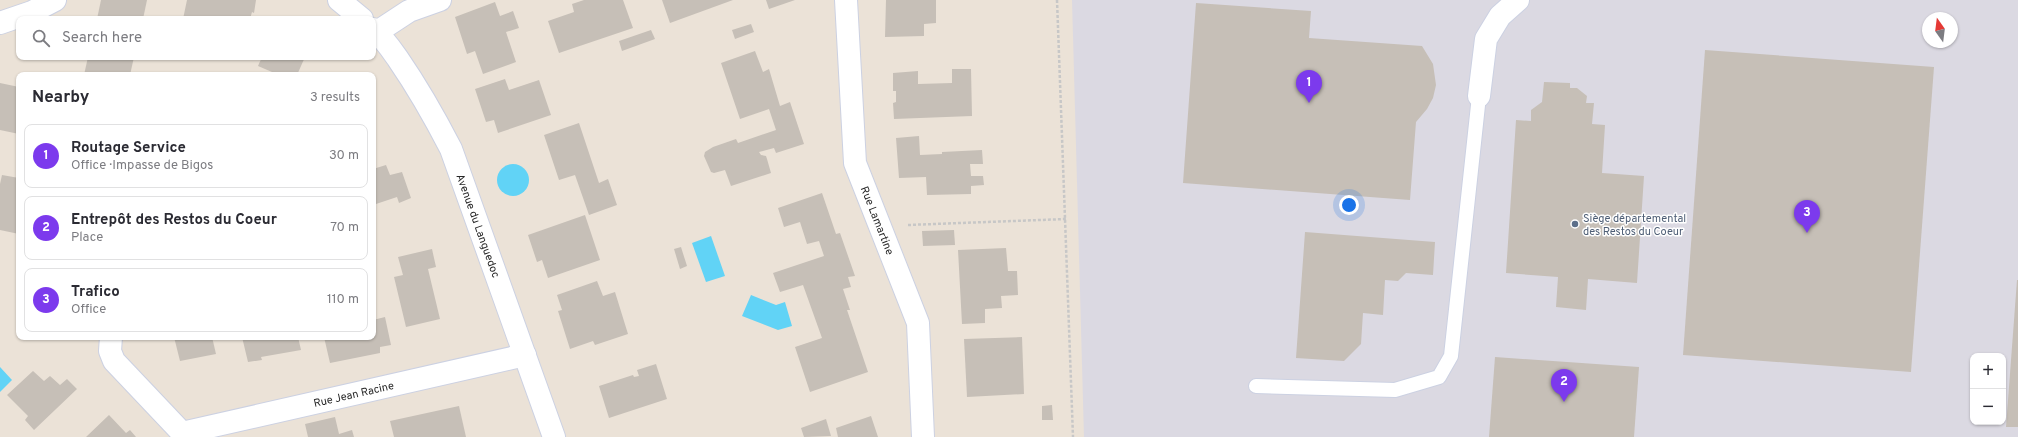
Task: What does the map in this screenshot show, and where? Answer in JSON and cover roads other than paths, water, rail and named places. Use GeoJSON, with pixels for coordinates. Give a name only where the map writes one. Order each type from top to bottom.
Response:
{"type":"FeatureCollection","features":[{"type":"Feature","properties":{"kind":"street"},"geometry":{"type":"LineString","coordinates":[[20,16],[32,12],[55,0]]}},
{"type":"Feature","properties":{"kind":"street","name":"Avenue du Languedoc"},"geometry":{"type":"LineString","coordinates":[[339,0],[358,16]]}},
{"type":"Feature","properties":{"kind":"street"},"geometry":{"type":"LineString","coordinates":[[376,24],[440,0]]}},
{"type":"Feature","properties":{"kind":"street","name":"Rue Lamartine"},"geometry":{"type":"LineString","coordinates":[[846,0],[854,163],[918,323],[923,437]]}},
{"type":"Feature","properties":{"kind":"street"},"geometry":{"type":"LineString","coordinates":[[1479,96],[1486,39],[1500,16],[1518,0]]}},
{"type":"Feature","properties":{"kind":"street"},"geometry":{"type":"LineString","coordinates":[[0,23],[16,18]]}},
{"type":"Feature","properties":{"kind":"street","name":"Avenue du Languedoc"},"geometry":{"type":"LineString","coordinates":[[376,34],[414,82],[434,115],[451,150],[554,437]]}},
{"type":"Feature","properties":{"kind":"street"},"geometry":{"type":"LineString","coordinates":[[111,340],[110,351],[114,361],[184,435]]}},
{"type":"Feature","properties":{"kind":"street","name":"Rue Jean Racine"},"geometry":{"type":"LineString","coordinates":[[184,435],[525,355]]}},
{"type":"Feature","properties":{"kind":"lane"},"geometry":{"type":"LineString","coordinates":[[1256,386],[1395,390],[1440,377],[1451,356],[1479,96]]}},
{"type":"Feature","properties":{"kind":"water"},"geometry":{"type":"Polygon","coordinates":[[[510,164],[516,164],[526,171],[529,180],[528,186],[522,193],[516,196],[510,196],[500,189],[497,183],[497,177],[504,167],[510,164]]]}},
{"type":"Feature","properties":{"kind":"water"},"geometry":{"type":"Polygon","coordinates":[[[711,236],[725,276],[706,282],[692,243],[711,236]]]}},
{"type":"Feature","properties":{"kind":"water"},"geometry":{"type":"Polygon","coordinates":[[[751,295],[776,305],[785,302],[792,326],[778,330],[742,316],[751,295]]]}},
{"type":"Feature","properties":{"kind":"water"},"geometry":{"type":"Polygon","coordinates":[[[0,367],[12,380],[0,392],[0,367]]]}},
{"type":"Feature","properties":{"kind":"place","name":"Routage Service"},"geometry":{"type":"Point","coordinates":[1309,103]}},
{"type":"Feature","properties":{"kind":"place","name":"Siège départemental des Restos du Coeur"},"geometry":{"type":"Point","coordinates":[1575,224]}},
{"type":"Feature","properties":{"kind":"place","name":"Trafico"},"geometry":{"type":"Point","coordinates":[1807,233]}},
{"type":"Feature","properties":{"kind":"place","name":"Entrepôt des Restos du Coeur"},"geometry":{"type":"Point","coordinates":[1564,402]}}]}
